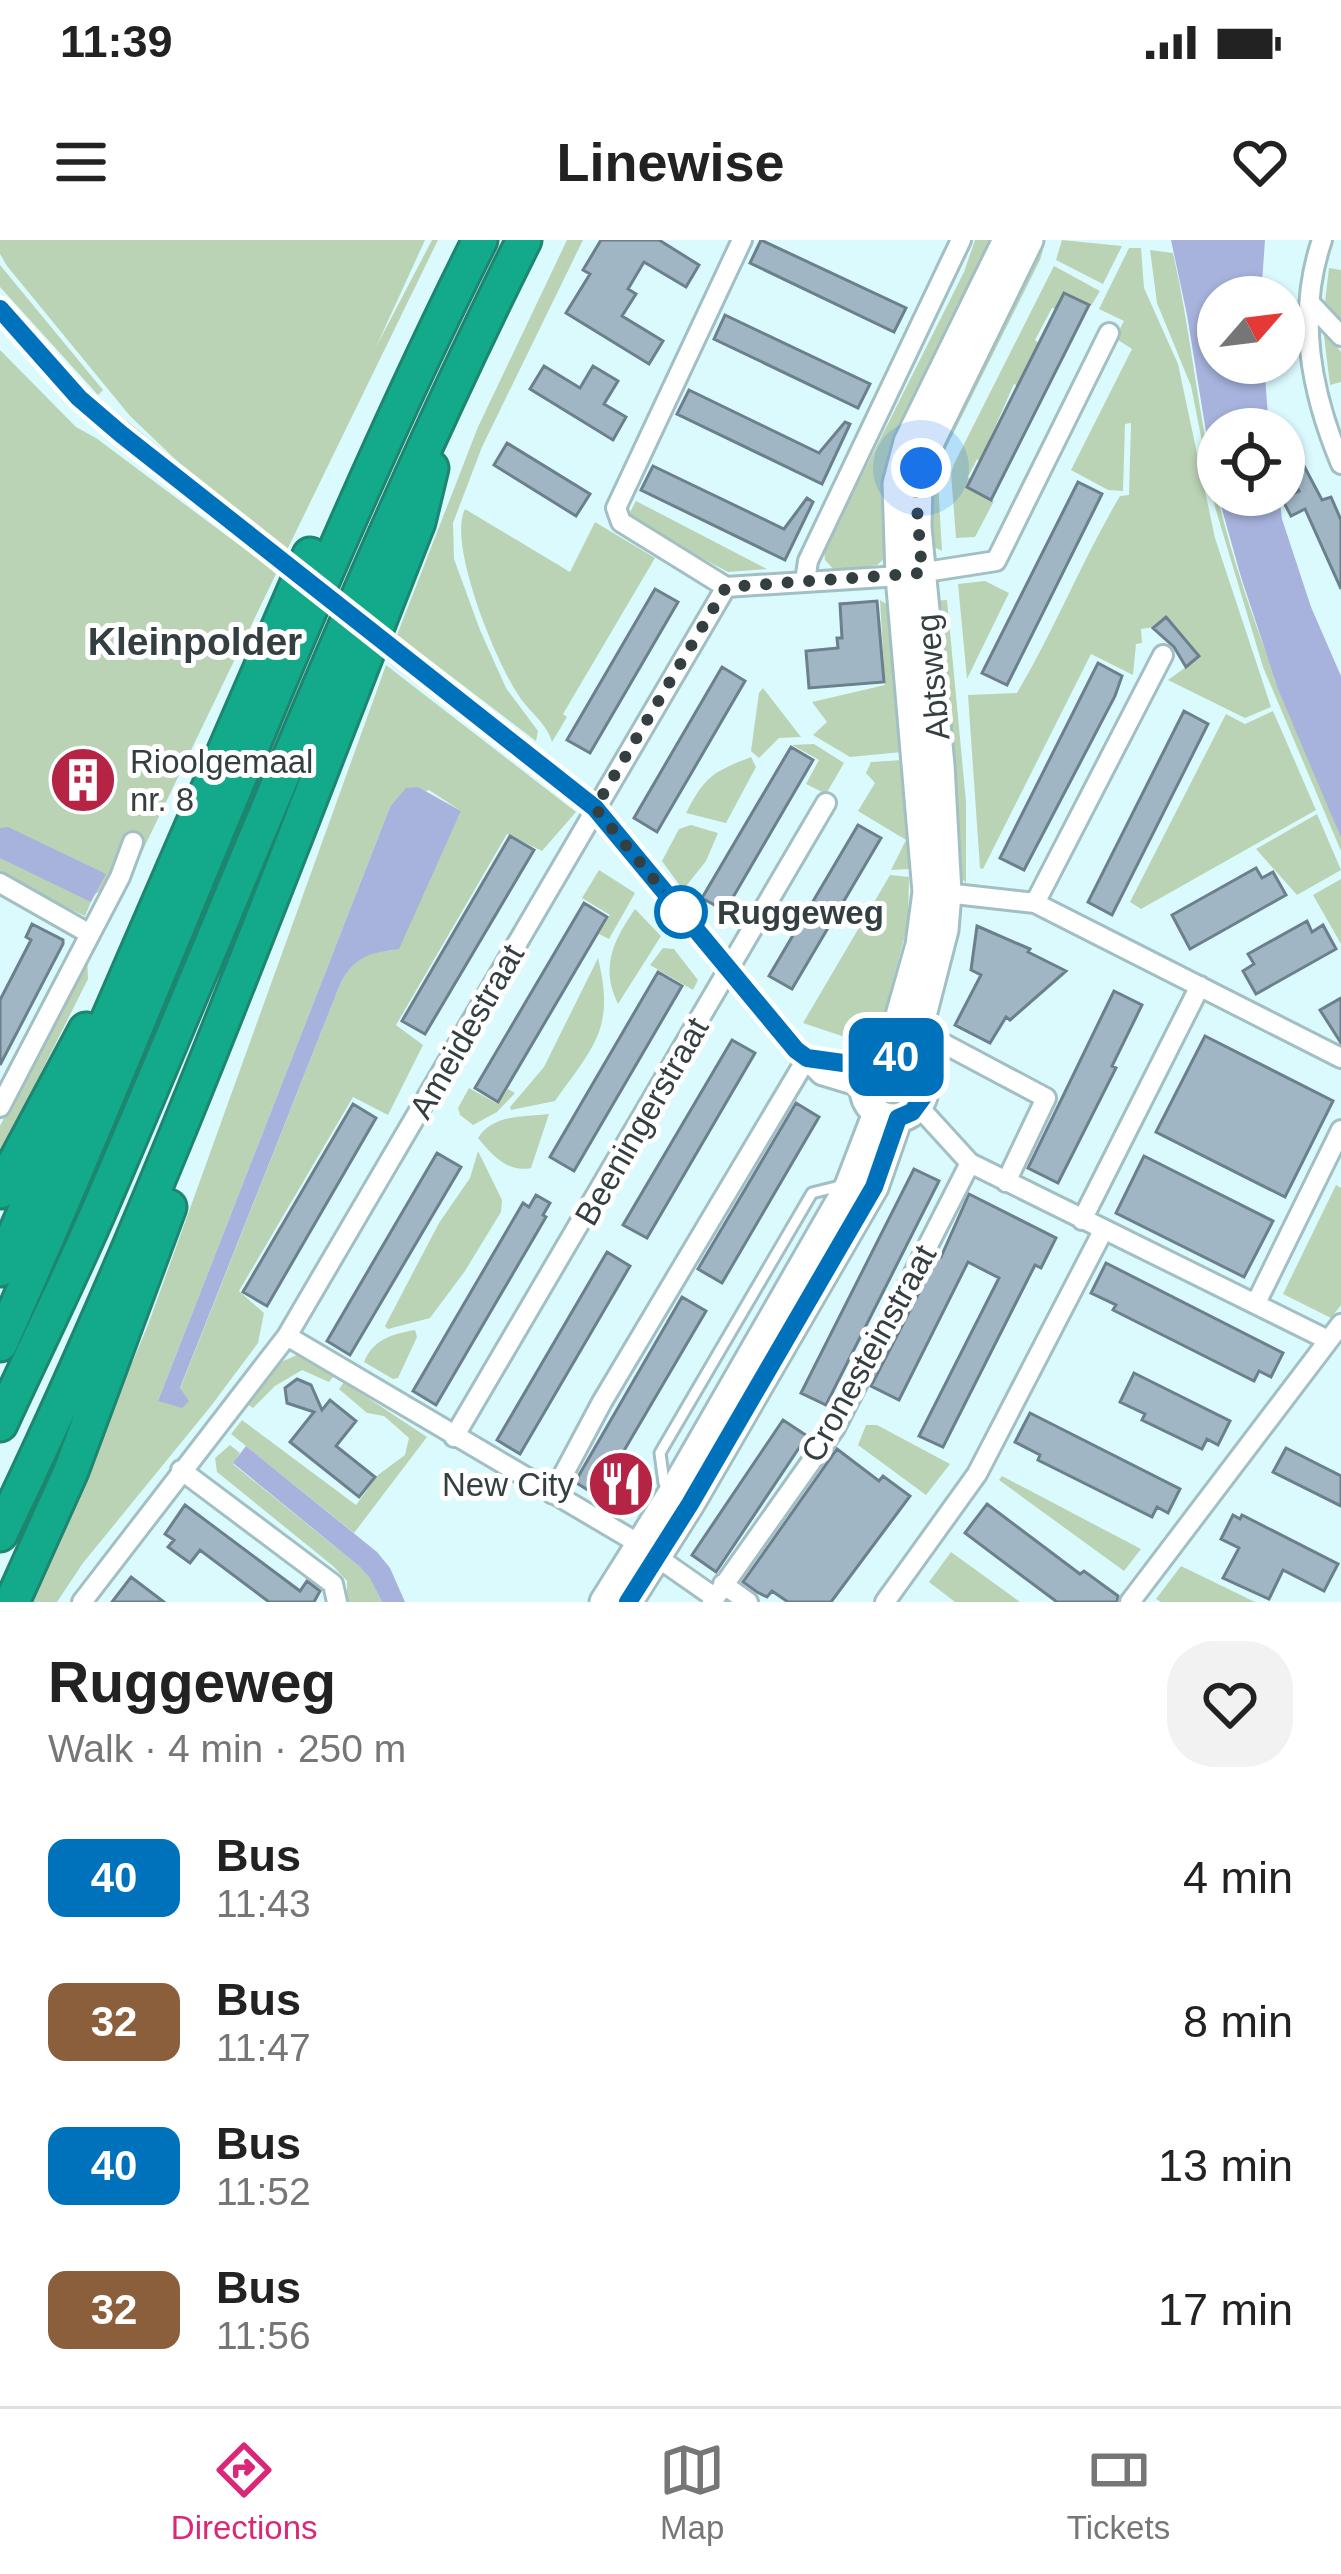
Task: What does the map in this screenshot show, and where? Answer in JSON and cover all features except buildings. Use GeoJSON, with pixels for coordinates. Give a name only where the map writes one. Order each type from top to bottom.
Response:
{"type":"FeatureCollection","features":[{"type":"Feature","properties":{"kind":"highway"},"geometry":{"type":"LineString","coordinates":[[0,1344],[90,1144],[268,709],[424,351],[479,240]]}},
{"type":"Feature","properties":{"kind":"highway"},"geometry":{"type":"LineString","coordinates":[[0,1424],[102,1204],[329,659],[451,385],[524,240]]}},
{"type":"Feature","properties":{"kind":"highway"},"geometry":{"type":"LineString","coordinates":[[0,1269],[330,511],[424,351]]}},
{"type":"Feature","properties":{"kind":"highway"},"geometry":{"type":"LineString","coordinates":[[0,1534],[45,1441],[249,960],[418,522],[451,385]]}},
{"type":"Feature","properties":{"kind":"highway"},"geometry":{"type":"LineString","coordinates":[[0,1191],[55,1082],[142,936]]}},
{"type":"Feature","properties":{"kind":"highway"},"geometry":{"type":"LineString","coordinates":[[12,1602],[71,1471],[170,1205],[249,960]]}},
{"type":"Feature","properties":{"kind":"street"},"geometry":{"type":"LineString","coordinates":[[742,240],[616,508],[621,522],[726,587],[911,574],[996,561],[1109,333]]}},
{"type":"Feature","properties":{"kind":"street"},"geometry":{"type":"LineString","coordinates":[[806,581],[808,561],[961,240]]}},
{"type":"Feature","properties":{"kind":"street","name":"Abtsweg"},"geometry":{"type":"LineString","coordinates":[[628,1602],[673,1492],[849,1186],[944,930],[911,574],[897,484],[902,461],[1007,240]]}},
{"type":"Feature","properties":{"kind":"street","name":"Abtsweg"},"geometry":{"type":"LineString","coordinates":[[911,574],[916,494],[925,455],[1029,240]]}},
{"type":"Feature","properties":{"kind":"street"},"geometry":{"type":"LineString","coordinates":[[1322,240],[1310,303],[1309,350],[1322,419],[1341,464]]}},
{"type":"Feature","properties":{"kind":"street"},"geometry":{"type":"LineString","coordinates":[[1310,303],[1341,335]]}},
{"type":"Feature","properties":{"kind":"street"},"geometry":{"type":"LineString","coordinates":[[0,309],[79,398],[280,559]]}},
{"type":"Feature","properties":{"kind":"street"},"geometry":{"type":"LineString","coordinates":[[1322,419],[1341,410]]}},
{"type":"Feature","properties":{"kind":"street","name":"Ameidestraat"},"geometry":{"type":"LineString","coordinates":[[82,1602],[286,1336],[726,587]]}},
{"type":"Feature","properties":{"kind":"street"},"geometry":{"type":"LineString","coordinates":[[397,654],[595,808],[807,1058],[889,1087],[970,1162],[1006,1182],[1256,1304],[1335,1332],[1130,1602]]}},
{"type":"Feature","properties":{"kind":"street"},"geometry":{"type":"LineString","coordinates":[[1035,903],[1163,656]]}},
{"type":"Feature","properties":{"kind":"street","name":"Beeningerstraat"},"geometry":{"type":"LineString","coordinates":[[454,1437],[826,803]]}},
{"type":"Feature","properties":{"kind":"street"},"geometry":{"type":"LineString","coordinates":[[0,1107],[133,842]]}},
{"type":"Feature","properties":{"kind":"street"},"geometry":{"type":"LineString","coordinates":[[0,883],[90,934]]}},
{"type":"Feature","properties":{"kind":"street"},"geometry":{"type":"LineString","coordinates":[[937,892],[1035,903],[1341,1058]]}},
{"type":"Feature","properties":{"kind":"street"},"geometry":{"type":"LineString","coordinates":[[1082,1220],[1200,986]]}},
{"type":"Feature","properties":{"kind":"street"},"geometry":{"type":"LineString","coordinates":[[935,1039],[1046,1098],[1006,1182]]}},
{"type":"Feature","properties":{"kind":"street"},"geometry":{"type":"LineString","coordinates":[[553,1494],[807,1058]]}},
{"type":"Feature","properties":{"kind":"street","name":"Abtsweg"},"geometry":{"type":"LineString","coordinates":[[604,1602],[650,1551],[874,1187],[889,1087]]}},
{"type":"Feature","properties":{"kind":"street"},"geometry":{"type":"LineString","coordinates":[[1256,1304],[1341,1130]]}},
{"type":"Feature","properties":{"kind":"street","name":"Cronesteinstraat"},"geometry":{"type":"LineString","coordinates":[[716,1594],[836,1427],[970,1162]]}},
{"type":"Feature","properties":{"kind":"street"},"geometry":{"type":"LineString","coordinates":[[885,1602],[977,1474],[1103,1231]]}},
{"type":"Feature","properties":{"kind":"street"},"geometry":{"type":"LineString","coordinates":[[286,1336],[716,1594],[748,1602]]}},
{"type":"Feature","properties":{"kind":"street"},"geometry":{"type":"LineString","coordinates":[[181,1470],[333,1584],[337,1602]]}},
{"type":"Feature","properties":{"kind":"green space"},"geometry":{"type":"Polygon","coordinates":[[[0,240],[425,240],[376,347],[432,240],[438,240],[287,550],[282,548],[272,570],[276,574],[140,856],[88,899],[85,916],[0,877],[0,350],[76,427],[258,559],[264,544],[130,416],[7,266],[0,254],[0,240]]]}},
{"type":"Feature","properties":{"kind":"green space"},"geometry":{"type":"Polygon","coordinates":[[[567,240],[583,240],[482,447],[453,523],[454,559],[480,630],[506,688],[538,731],[536,741],[397,635],[478,427],[567,240]]]}},
{"type":"Feature","properties":{"kind":"green space"},"geometry":{"type":"Polygon","coordinates":[[[975,240],[995,240],[891,553],[877,565],[835,571],[824,551],[964,272],[975,240]]]}},
{"type":"Feature","properties":{"kind":"green space"},"geometry":{"type":"Polygon","coordinates":[[[1062,240],[1122,246],[1103,284],[1056,260],[1062,240]]]}},
{"type":"Feature","properties":{"kind":"green space"},"geometry":{"type":"Polygon","coordinates":[[[1129,248],[1141,248],[1144,288],[1178,364],[1197,453],[1197,516],[1210,516],[1271,707],[1245,718],[1168,680],[1186,667],[1166,617],[1154,627],[1141,629],[1133,675],[1091,654],[983,869],[968,695],[1017,693],[1106,520],[1120,496],[1129,495],[1131,423],[1125,424],[1123,491],[1108,490],[1071,470],[1132,349],[1115,338],[1124,321],[1099,309],[1129,248]]]}},
{"type":"Feature","properties":{"kind":"green space"},"geometry":{"type":"Polygon","coordinates":[[[1035,249],[1043,250],[1040,260],[937,466],[942,551],[926,543],[925,485],[1035,249]]]}},
{"type":"Feature","properties":{"kind":"green space"},"geometry":{"type":"Polygon","coordinates":[[[1150,250],[1173,253],[1201,408],[1197,416],[1191,386],[1157,303],[1150,250]]]}},
{"type":"Feature","properties":{"kind":"green space"},"geometry":{"type":"Polygon","coordinates":[[[0,265],[103,390],[98,395],[0,287],[0,265]]]}},
{"type":"Feature","properties":{"kind":"green space"},"geometry":{"type":"Polygon","coordinates":[[[1054,266],[1100,291],[1091,306],[1064,293],[1056,309],[1052,308],[1018,386],[1014,384],[980,461],[968,477],[967,488],[994,501],[975,537],[956,538],[954,464],[1054,266]]]}},
{"type":"Feature","properties":{"kind":"green space"},"geometry":{"type":"Polygon","coordinates":[[[1329,268],[1341,270],[1341,323],[1325,302],[1329,268]]]}},
{"type":"Feature","properties":{"kind":"green space"},"geometry":{"type":"Polygon","coordinates":[[[1323,328],[1341,352],[1341,382],[1330,385],[1323,328]]]}},
{"type":"Feature","properties":{"kind":"green space"},"geometry":{"type":"Polygon","coordinates":[[[636,501],[767,569],[728,572],[634,522],[629,514],[636,501]]]}},
{"type":"Feature","properties":{"kind":"green space"},"geometry":{"type":"Polygon","coordinates":[[[465,509],[570,572],[595,522],[655,558],[563,714],[567,717],[552,742],[509,680],[487,631],[463,548],[465,509]]]}},
{"type":"Feature","properties":{"kind":"green space"},"geometry":{"type":"Polygon","coordinates":[[[1218,516],[1223,516],[1270,662],[1341,838],[1341,851],[1263,667],[1218,516]]]}},
{"type":"Feature","properties":{"kind":"green space"},"geometry":{"type":"Polygon","coordinates":[[[985,581],[1009,593],[967,679],[958,584],[985,581]]]}},
{"type":"Feature","properties":{"kind":"green space"},"geometry":{"type":"Polygon","coordinates":[[[880,600],[888,605],[902,752],[850,757],[813,735],[827,722],[812,702],[885,685],[880,600]]]}},
{"type":"Feature","properties":{"kind":"green space"},"geometry":{"type":"Polygon","coordinates":[[[947,600],[966,802],[966,883],[956,872],[931,601],[947,600]]]}},
{"type":"Feature","properties":{"kind":"green space"},"geometry":{"type":"Polygon","coordinates":[[[386,665],[576,812],[542,851],[507,834],[396,1025],[423,1045],[388,1115],[353,1097],[239,1291],[264,1313],[258,1343],[57,1602],[31,1602],[148,1325],[386,665]],[[429,790],[390,807],[158,1401],[180,1389],[341,982],[363,958],[394,950],[461,811],[429,790]]]}},
{"type":"Feature","properties":{"kind":"green space"},"geometry":{"type":"Polygon","coordinates":[[[763,688],[801,737],[779,738],[759,758],[751,751],[763,688]]]}},
{"type":"Feature","properties":{"kind":"green space"},"geometry":{"type":"Polygon","coordinates":[[[1273,711],[1316,810],[1141,909],[1130,902],[1226,714],[1245,724],[1273,711]]]}},
{"type":"Feature","properties":{"kind":"green space"},"geometry":{"type":"Polygon","coordinates":[[[814,744],[844,763],[826,794],[806,784],[819,760],[792,745],[814,744]]]}},
{"type":"Feature","properties":{"kind":"green space"},"geometry":{"type":"Polygon","coordinates":[[[751,757],[756,767],[726,823],[686,813],[711,777],[751,757]]]}},
{"type":"Feature","properties":{"kind":"green space"},"geometry":{"type":"Polygon","coordinates":[[[903,760],[910,869],[891,870],[906,840],[858,811],[875,783],[866,773],[871,762],[903,760]]]}},
{"type":"Feature","properties":{"kind":"green space"},"geometry":{"type":"Polygon","coordinates":[[[1317,814],[1341,870],[1297,895],[1256,849],[1317,814]]]}},
{"type":"Feature","properties":{"kind":"green space"},"geometry":{"type":"Polygon","coordinates":[[[691,825],[718,833],[706,861],[683,890],[662,861],[679,829],[691,825]]]}},
{"type":"Feature","properties":{"kind":"green space"},"geometry":{"type":"Polygon","coordinates":[[[599,870],[635,893],[609,939],[599,934],[610,915],[582,898],[599,870]]]}},
{"type":"Feature","properties":{"kind":"green space"},"geometry":{"type":"Polygon","coordinates":[[[890,875],[909,877],[908,924],[884,1015],[845,1037],[803,1023],[890,875]]]}},
{"type":"Feature","properties":{"kind":"green space"},"geometry":{"type":"Polygon","coordinates":[[[1341,879],[1341,944],[1313,895],[1341,879]]]}},
{"type":"Feature","properties":{"kind":"green space"},"geometry":{"type":"Polygon","coordinates":[[[635,909],[661,936],[618,1004],[610,966],[635,909]]]}},
{"type":"Feature","properties":{"kind":"green space"},"geometry":{"type":"Polygon","coordinates":[[[663,948],[674,949],[698,980],[693,990],[650,965],[663,948]]]}},
{"type":"Feature","properties":{"kind":"green space"},"geometry":{"type":"Polygon","coordinates":[[[87,953],[88,979],[0,1154],[0,1126],[87,953]]]}},
{"type":"Feature","properties":{"kind":"green space"},"geometry":{"type":"Polygon","coordinates":[[[598,958],[604,1002],[591,1050],[555,1101],[511,1110],[544,1067],[598,958]]]}},
{"type":"Feature","properties":{"kind":"green space"},"geometry":{"type":"Polygon","coordinates":[[[894,1071],[905,1076],[910,1087],[905,1098],[894,1103],[883,1098],[878,1087],[883,1076],[894,1071]]]}},
{"type":"Feature","properties":{"kind":"green space"},"geometry":{"type":"Polygon","coordinates":[[[469,1088],[498,1104],[508,1089],[515,1093],[497,1112],[473,1125],[458,1108],[469,1088]]]}},
{"type":"Feature","properties":{"kind":"green space"},"geometry":{"type":"Polygon","coordinates":[[[549,1114],[531,1168],[508,1165],[478,1138],[500,1121],[549,1114]]]}},
{"type":"Feature","properties":{"kind":"green space"},"geometry":{"type":"Polygon","coordinates":[[[478,1151],[502,1200],[501,1212],[430,1318],[388,1329],[385,1326],[439,1223],[470,1178],[478,1151]]]}},
{"type":"Feature","properties":{"kind":"green space"},"geometry":{"type":"Polygon","coordinates":[[[1336,1185],[1341,1188],[1341,1305],[1331,1318],[1283,1294],[1336,1185]]]}},
{"type":"Feature","properties":{"kind":"green space"},"geometry":{"type":"Polygon","coordinates":[[[415,1330],[417,1337],[398,1378],[364,1362],[378,1343],[415,1330]]]}},
{"type":"Feature","properties":{"kind":"green space"},"geometry":{"type":"Polygon","coordinates":[[[299,1354],[334,1376],[329,1382],[302,1370],[275,1386],[253,1408],[247,1404],[281,1362],[299,1354]]]}},
{"type":"Feature","properties":{"kind":"green space"},"geometry":{"type":"Polygon","coordinates":[[[344,1382],[427,1437],[354,1533],[231,1434],[242,1420],[356,1505],[378,1475],[405,1455],[409,1438],[384,1416],[367,1413],[339,1389],[344,1382]]]}},
{"type":"Feature","properties":{"kind":"green space"},"geometry":{"type":"Polygon","coordinates":[[[866,1425],[877,1425],[950,1464],[926,1495],[858,1445],[866,1425]]]}},
{"type":"Feature","properties":{"kind":"green space"},"geometry":{"type":"Polygon","coordinates":[[[230,1445],[240,1453],[233,1464],[360,1567],[382,1602],[347,1602],[347,1581],[333,1566],[217,1472],[215,1458],[230,1445]]]}},
{"type":"Feature","properties":{"kind":"green space"},"geometry":{"type":"Polygon","coordinates":[[[1002,1476],[1141,1549],[1124,1571],[999,1480],[1002,1476]]]}},
{"type":"Feature","properties":{"kind":"green space"},"geometry":{"type":"Polygon","coordinates":[[[951,1552],[1020,1602],[955,1602],[929,1582],[951,1552]]]}},
{"type":"Feature","properties":{"kind":"green space"},"geometry":{"type":"Polygon","coordinates":[[[1181,1566],[1255,1602],[1156,1599],[1181,1566]]]}},
{"type":"Feature","properties":{"kind":"water"},"geometry":{"type":"Polygon","coordinates":[[[1171,240],[1265,240],[1262,276],[1197,276],[1197,376],[1171,240]]]}},
{"type":"Feature","properties":{"kind":"water"},"geometry":{"type":"Polygon","coordinates":[[[1198,384],[1266,384],[1267,408],[1202,408],[1198,384]]]}},
{"type":"Feature","properties":{"kind":"water"},"geometry":{"type":"Polygon","coordinates":[[[1224,516],[1282,516],[1311,607],[1341,676],[1341,838],[1278,689],[1224,516]]]}},
{"type":"Feature","properties":{"kind":"water"},"geometry":{"type":"Polygon","coordinates":[[[418,787],[461,811],[399,949],[365,957],[341,982],[180,1388],[189,1401],[182,1408],[158,1401],[390,807],[406,788],[418,787]]]}},
{"type":"Feature","properties":{"kind":"water"},"geometry":{"type":"Polygon","coordinates":[[[8,827],[106,874],[91,902],[0,858],[0,828],[8,827]]]}},
{"type":"Feature","properties":{"kind":"water"},"geometry":{"type":"Polygon","coordinates":[[[246,1446],[377,1552],[405,1602],[382,1602],[360,1567],[233,1463],[246,1446]]]}},
{"type":"Feature","properties":{"kind":"bus line","name":"40"},"geometry":{"type":"LineString","coordinates":[[0,309],[37,355],[121,434],[595,808],[796,1050],[807,1058],[872,1067],[884,1059],[899,1058],[920,1073],[923,1097],[912,1112],[898,1118],[874,1187],[628,1602]]}},
{"type":"Feature","properties":{"kind":"place","name":"Rioolgemaal nr. 8"},"geometry":{"type":"Point","coordinates":[83,780]}},
{"type":"Feature","properties":{"kind":"place","name":"Ruggeweg"},"geometry":{"type":"Point","coordinates":[681,912]}},
{"type":"Feature","properties":{"kind":"place","name":"New City"},"geometry":{"type":"Point","coordinates":[621,1484]}},
{"type":"Feature","properties":{"kind":"district","name":"Kleinpolder"},"geometry":{"type":"Point","coordinates":[195,641]}},
{"type":"Feature","properties":{"kind":"route"},"geometry":{"type":"LineString","coordinates":[[681,912],[595,808],[726,587],[922,573],[916,494],[921,468]]}}]}
